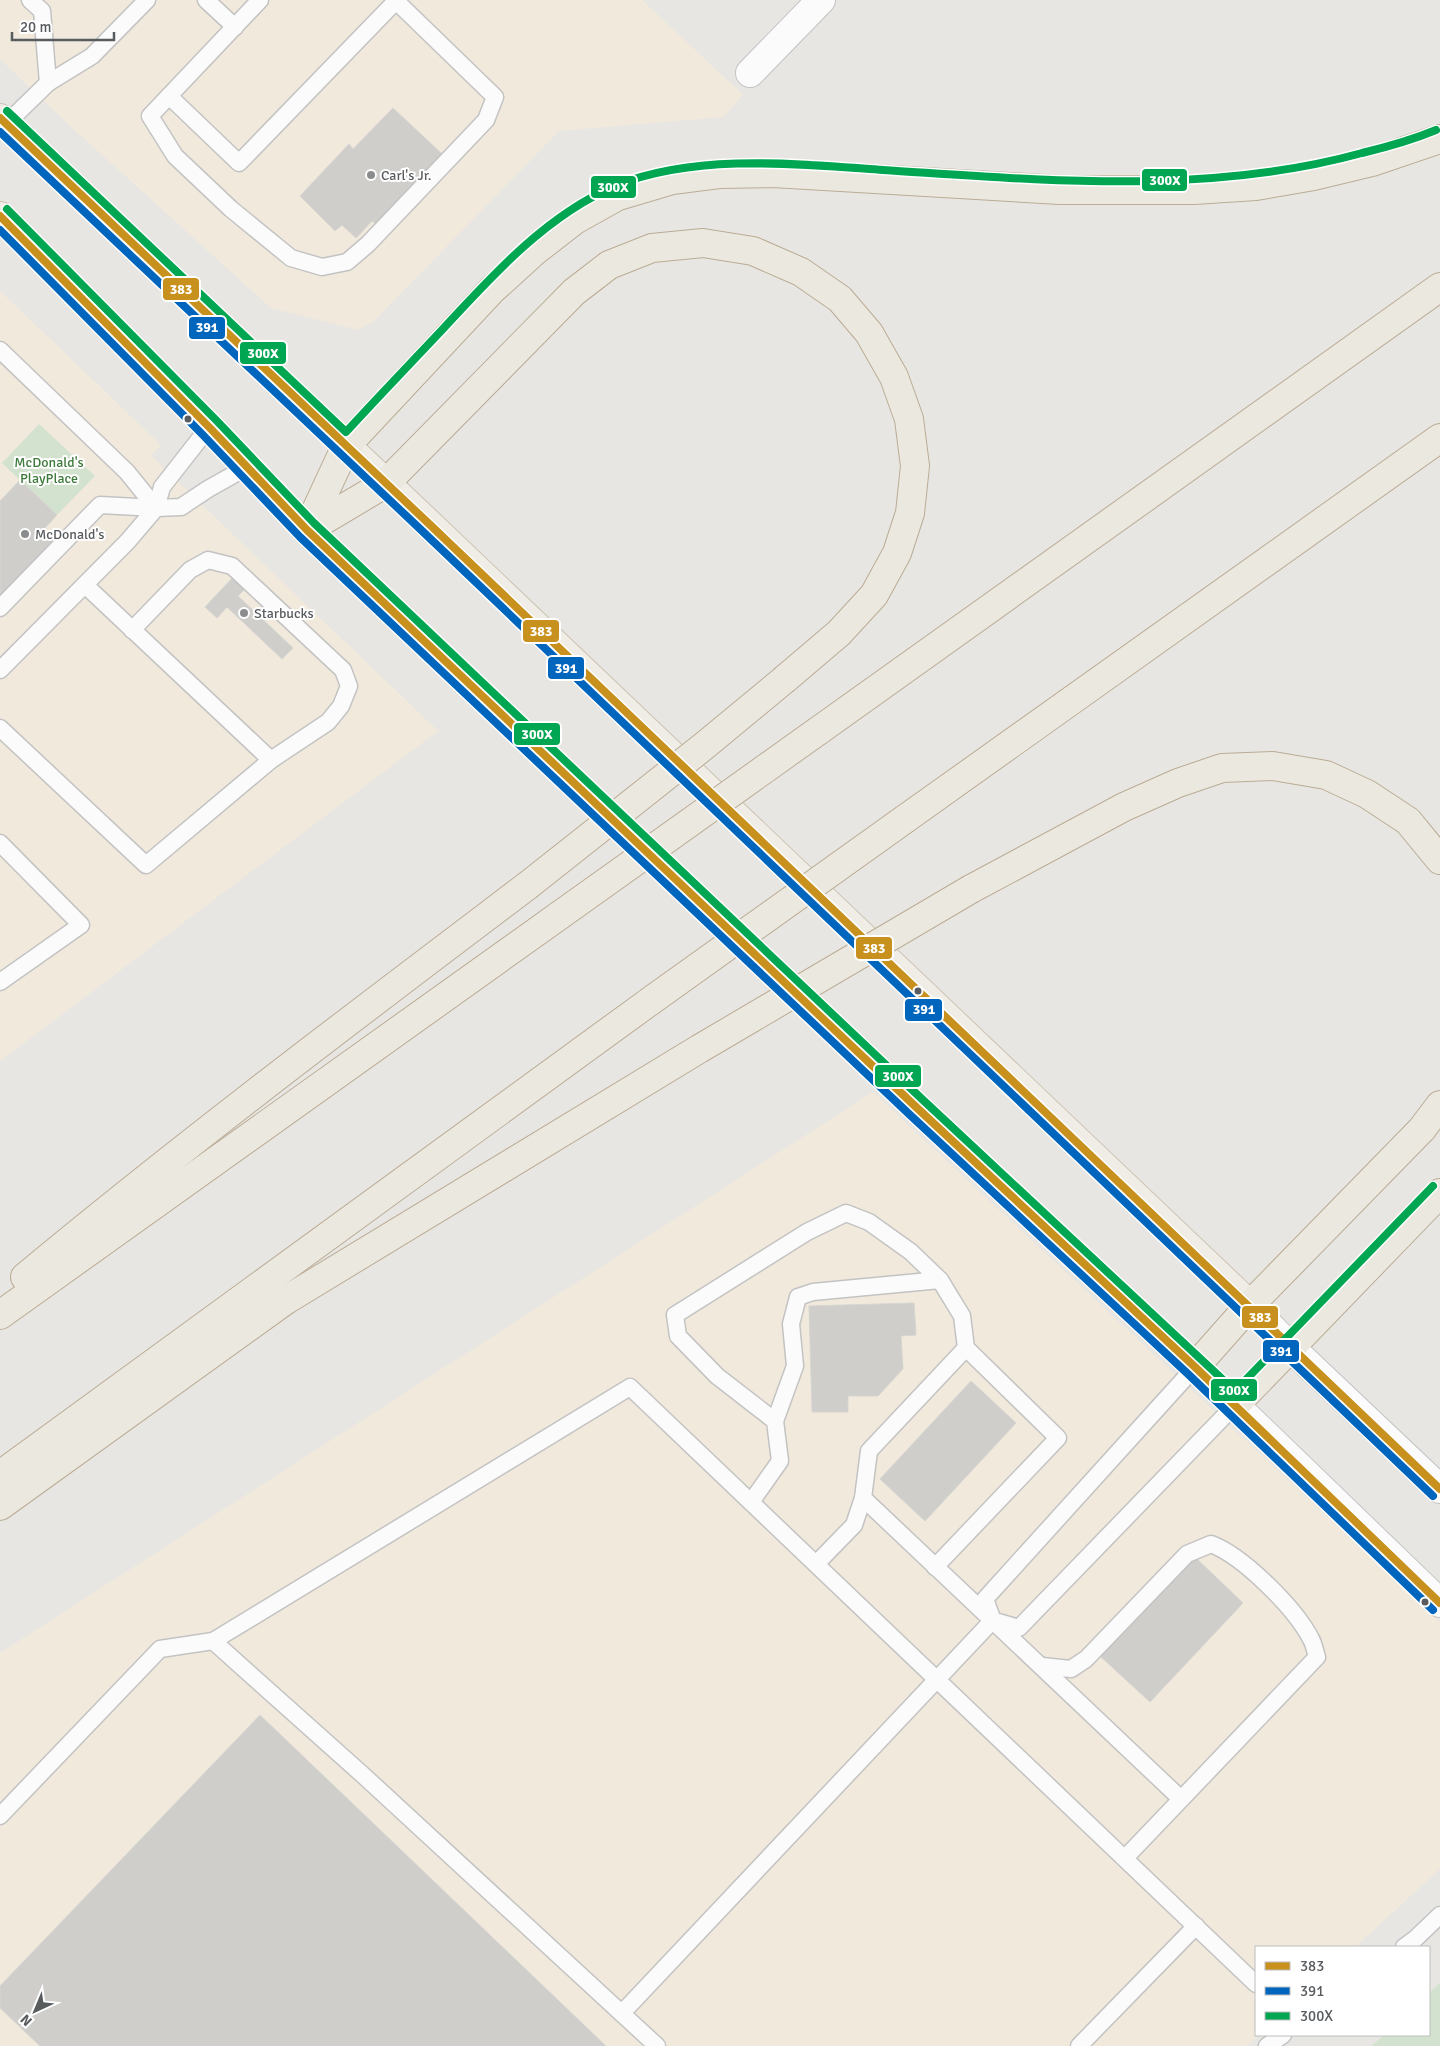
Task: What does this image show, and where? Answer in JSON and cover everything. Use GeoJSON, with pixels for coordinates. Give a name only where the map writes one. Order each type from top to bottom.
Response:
{"type":"FeatureCollection","features":[{"type":"Feature","properties":{"kind":"highway"},"geometry":{"type":"LineString","coordinates":[[307,530],[346,446],[492,290],[535,251],[575,220],[618,196],[672,180],[719,174],[773,173],[1060,190],[1194,190],[1256,186],[1314,176],[1372,162],[1440,139]]}},
{"type":"Feature","properties":{"kind":"highway"},"geometry":{"type":"LineString","coordinates":[[0,1297],[226,1114],[527,886],[689,758],[839,632],[874,595],[900,545],[910,513],[915,466],[909,419],[894,377],[873,340],[840,299],[801,272],[753,252],[702,243],[652,248],[609,266],[574,292],[386,483],[307,530]]}},
{"type":"Feature","properties":{"kind":"highway"},"geometry":{"type":"LineString","coordinates":[[0,1315],[1440,286]]}},
{"type":"Feature","properties":{"kind":"highway"},"geometry":{"type":"LineString","coordinates":[[0,1475],[648,1002],[1440,438]]}},
{"type":"Feature","properties":{"kind":"highway"},"geometry":{"type":"LineString","coordinates":[[0,1506],[286,1300],[700,1049],[971,890],[1124,808],[1178,783],[1222,768],[1273,766],[1326,775],[1367,794],[1408,821],[1440,860]]}},
{"type":"Feature","properties":{"kind":"highway"},"geometry":{"type":"LineString","coordinates":[[1196,1367],[1250,1305],[1422,1129],[1440,1105]]}},
{"type":"Feature","properties":{"kind":"highway"},"geometry":{"type":"LineString","coordinates":[[1235,1405],[1440,1193]]}},
{"type":"Feature","properties":{"kind":"main road"},"geometry":{"type":"LineString","coordinates":[[750,73],[821,0]]}},
{"type":"Feature","properties":{"kind":"main road"},"geometry":{"type":"LineString","coordinates":[[3,121],[386,483],[1440,1488]]}},
{"type":"Feature","properties":{"kind":"main road"},"geometry":{"type":"LineString","coordinates":[[0,216],[307,530],[916,1107],[1196,1367],[1440,1603]]}},
{"type":"Feature","properties":{"kind":"lane"},"geometry":{"type":"LineString","coordinates":[[3,121],[48,83],[92,56],[146,0]]}},
{"type":"Feature","properties":{"kind":"lane"},"geometry":{"type":"LineString","coordinates":[[206,0],[234,27]]}},
{"type":"Feature","properties":{"kind":"lane"},"geometry":{"type":"LineString","coordinates":[[169,96],[239,164],[396,1],[495,97],[486,120],[368,244],[347,262],[322,268],[291,258],[231,209],[176,156],[150,116],[260,0]]}},
{"type":"Feature","properties":{"kind":"lane"},"geometry":{"type":"LineString","coordinates":[[41,4],[48,83]]}},
{"type":"Feature","properties":{"kind":"lane"},"geometry":{"type":"LineString","coordinates":[[0,350],[127,472],[156,508]]}},
{"type":"Feature","properties":{"kind":"lane"},"geometry":{"type":"LineString","coordinates":[[0,670],[128,541],[156,508],[162,487],[209,428]]}},
{"type":"Feature","properties":{"kind":"lane"},"geometry":{"type":"LineString","coordinates":[[0,608],[100,505],[156,508],[181,507],[247,467]]}},
{"type":"Feature","properties":{"kind":"lane"},"geometry":{"type":"LineString","coordinates":[[0,728],[146,865],[271,760],[328,722],[341,706],[349,686],[343,670],[232,566],[208,560],[190,570],[132,630]]}},
{"type":"Feature","properties":{"kind":"lane"},"geometry":{"type":"LineString","coordinates":[[85,585],[271,760]]}},
{"type":"Feature","properties":{"kind":"lane"},"geometry":{"type":"LineString","coordinates":[[0,843],[81,925],[0,982]]}},
{"type":"Feature","properties":{"kind":"lane"},"geometry":{"type":"LineString","coordinates":[[775,1421],[717,1376],[678,1336],[675,1315],[807,1232],[846,1214],[869,1222],[911,1252],[940,1280],[962,1316],[966,1348],[1058,1438],[935,1567]]}},
{"type":"Feature","properties":{"kind":"lane"},"geometry":{"type":"LineString","coordinates":[[752,1502],[780,1461],[775,1421],[795,1366],[791,1324],[798,1298],[813,1292],[940,1280]]}},
{"type":"Feature","properties":{"kind":"lane"},"geometry":{"type":"LineString","coordinates":[[816,1564],[854,1525],[863,1498],[869,1451],[966,1348]]}},
{"type":"Feature","properties":{"kind":"lane"},"geometry":{"type":"LineString","coordinates":[[993,1620],[985,1599],[1196,1367]]}},
{"type":"Feature","properties":{"kind":"lane"},"geometry":{"type":"LineString","coordinates":[[0,1816],[160,1649],[214,1641],[630,1387],[1255,1983]]}},
{"type":"Feature","properties":{"kind":"lane"},"geometry":{"type":"LineString","coordinates":[[993,1620],[1019,1628],[1235,1405]]}},
{"type":"Feature","properties":{"kind":"lane"},"geometry":{"type":"LineString","coordinates":[[863,1498],[1180,1799]]}},
{"type":"Feature","properties":{"kind":"lane"},"geometry":{"type":"LineString","coordinates":[[1042,1666],[1071,1669],[1086,1659],[1187,1554],[1211,1544],[1223,1548],[1251,1570],[1292,1612],[1312,1640],[1317,1657],[1124,1858]]}},
{"type":"Feature","properties":{"kind":"lane"},"geometry":{"type":"LineString","coordinates":[[622,2013],[993,1620]]}},
{"type":"Feature","properties":{"kind":"lane"},"geometry":{"type":"LineString","coordinates":[[214,1641],[364,1776],[657,2046]]}},
{"type":"Feature","properties":{"kind":"lane"},"geometry":{"type":"LineString","coordinates":[[1405,1946],[1440,1915]]}},
{"type":"Feature","properties":{"kind":"lane"},"geometry":{"type":"LineString","coordinates":[[1079,2046],[1196,1926]]}},
{"type":"Feature","properties":{"kind":"lane"},"geometry":{"type":"LineString","coordinates":[[1267,2046],[1282,2036]]}},
{"type":"Feature","properties":{"kind":"shaded area"},"geometry":{"type":"Polygon","coordinates":[[[0,0],[642,0],[743,95],[723,117],[559,131],[374,321],[359,330],[271,308],[68,124],[0,59],[0,0]]]}},
{"type":"Feature","properties":{"kind":"shaded area"},"geometry":{"type":"Polygon","coordinates":[[[0,291],[161,445],[151,456],[438,731],[0,1061],[0,291]]]}},
{"type":"Feature","properties":{"kind":"shaded area"},"geometry":{"type":"Polygon","coordinates":[[[873,1092],[1440,1622],[1440,1869],[1356,1946],[1255,1946],[1255,2036],[1258,2036],[1247,2046],[0,2046],[0,1653],[873,1092]]]}},
{"type":"Feature","properties":{"kind":"green space","name":"McDonald's PlayPlace"},"geometry":{"type":"Polygon","coordinates":[[[39,424],[95,476],[57,515],[2,463],[39,424]]]}},
{"type":"Feature","properties":{"kind":"green space"},"geometry":{"type":"Polygon","coordinates":[[[1440,1983],[1440,2046],[1371,2046],[1383,2036],[1430,2036],[1430,1992],[1440,1983]]]}},
{"type":"Feature","properties":{"kind":"building","name":"Carl's Jr."},"geometry":{"type":"Polygon","coordinates":[[[393,108],[442,154],[376,224],[372,221],[356,238],[342,225],[335,231],[300,196],[349,144],[353,149],[393,108]]]}},
{"type":"Feature","properties":{"kind":"building","name":"McDonald's"},"geometry":{"type":"Polygon","coordinates":[[[20,480],[57,515],[44,529],[55,539],[0,597],[0,501],[20,480]]]}},
{"type":"Feature","properties":{"kind":"building","name":"Starbucks"},"geometry":{"type":"Polygon","coordinates":[[[236,574],[248,586],[238,596],[293,648],[282,659],[227,607],[217,618],[205,607],[236,574]]]}},
{"type":"Feature","properties":{"kind":"building"},"geometry":{"type":"Polygon","coordinates":[[[914,1303],[916,1335],[901,1336],[903,1369],[878,1396],[848,1396],[848,1412],[812,1412],[809,1306],[914,1303]]]}},
{"type":"Feature","properties":{"kind":"building"},"geometry":{"type":"Polygon","coordinates":[[[971,1381],[1016,1423],[925,1521],[880,1479],[971,1381]]]}},
{"type":"Feature","properties":{"kind":"building"},"geometry":{"type":"Polygon","coordinates":[[[1194,1556],[1243,1603],[1150,1702],[1100,1656],[1194,1556]]]}},
{"type":"Feature","properties":{"kind":"building"},"geometry":{"type":"Polygon","coordinates":[[[260,1715],[606,2046],[40,2046],[0,2008],[0,1986],[260,1715]]]}},
{"type":"Feature","properties":{"kind":"transit line","name":"300X"},"geometry":{"type":"LineString","coordinates":[[7,111],[346,432],[479,290],[542,231],[589,199],[615,186],[646,176],[679,169],[748,163],[817,165],[1003,178],[1124,181],[1184,180],[1244,175],[1303,166],[1390,146],[1436,130]]}},
{"type":"Feature","properties":{"kind":"transit line","name":"383"},"geometry":{"type":"LineString","coordinates":[[0,118],[425,520],[1440,1489]]}},
{"type":"Feature","properties":{"kind":"transit line","name":"391"},"geometry":{"type":"LineString","coordinates":[[0,132],[418,527],[1433,1496]]}},
{"type":"Feature","properties":{"kind":"transit line","name":"300X"},"geometry":{"type":"LineString","coordinates":[[7,209],[216,420],[314,523],[923,1100],[1235,1391],[1433,1186]]}},
{"type":"Feature","properties":{"kind":"transit line","name":"383"},"geometry":{"type":"LineString","coordinates":[[0,216],[209,427],[307,530],[916,1107],[1195,1367],[1440,1603]]}},
{"type":"Feature","properties":{"kind":"transit line","name":"391"},"geometry":{"type":"LineString","coordinates":[[0,230],[202,434],[300,537],[909,1114],[1188,1374],[1433,1610]]}},
{"type":"Feature","properties":{"kind":"place","name":"Carl's Jr."},"geometry":{"type":"Point","coordinates":[371,175]}},
{"type":"Feature","properties":{"kind":"place","name":"McDonald's"},"geometry":{"type":"Point","coordinates":[25,534]}},
{"type":"Feature","properties":{"kind":"place","name":"Starbucks"},"geometry":{"type":"Point","coordinates":[244,613]}}]}
